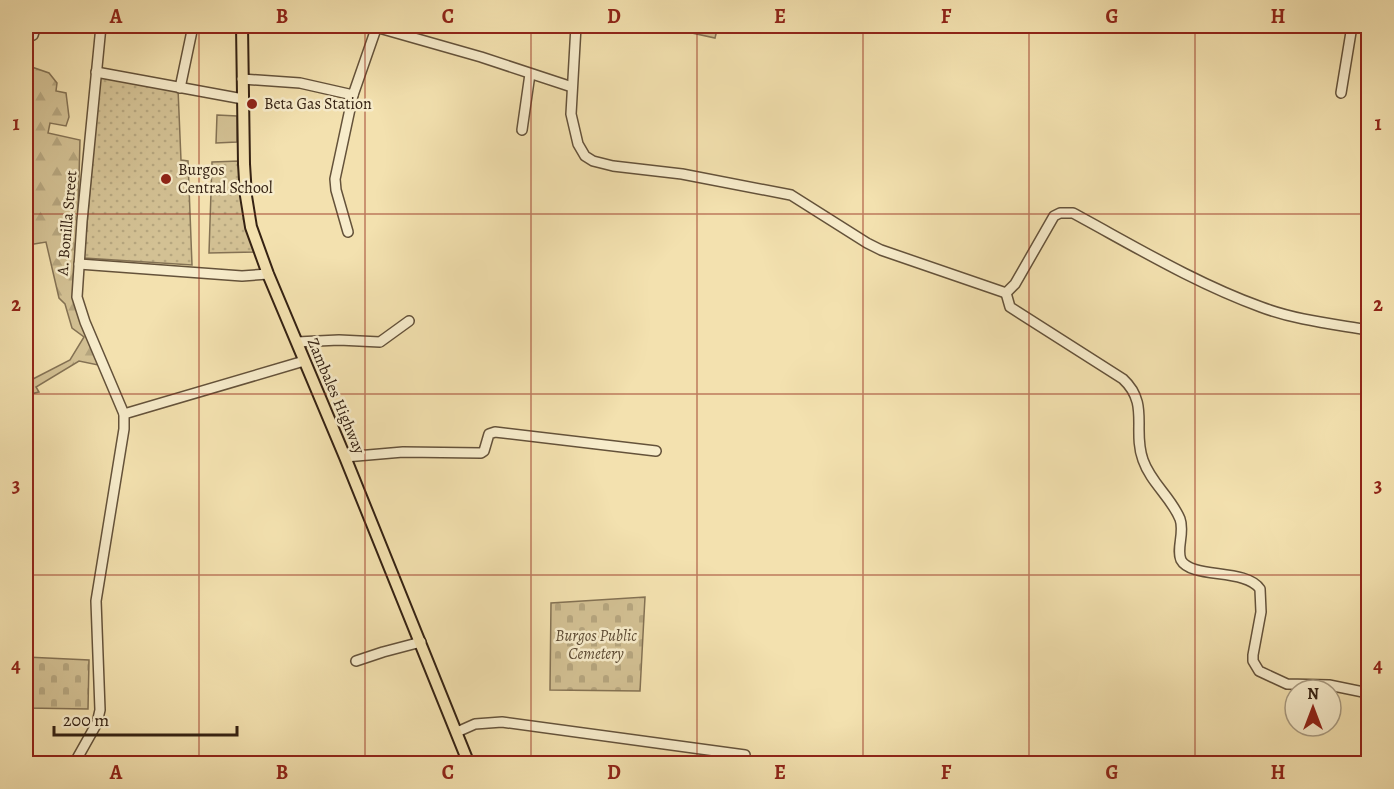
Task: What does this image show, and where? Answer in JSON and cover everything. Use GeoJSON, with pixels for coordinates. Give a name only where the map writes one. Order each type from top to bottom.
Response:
{"type":"FeatureCollection","features":[{"type":"Feature","properties":{"kind":"main road","name":"Zambales Highway"},"geometry":{"type":"LineString","coordinates":[[242,26],[246,196],[251,227],[268,274],[421,642],[469,764]]}},
{"type":"Feature","properties":{"kind":"street"},"geometry":{"type":"LineString","coordinates":[[26,38],[33,35],[36,26]]}},
{"type":"Feature","properties":{"kind":"street","name":"A. Bonilla Street"},"geometry":{"type":"LineString","coordinates":[[101,26],[77,286],[79,307],[124,414]]}},
{"type":"Feature","properties":{"kind":"street"},"geometry":{"type":"LineString","coordinates":[[180,88],[193,26]]}},
{"type":"Feature","properties":{"kind":"street"},"geometry":{"type":"LineString","coordinates":[[348,232],[335,185],[353,95],[374,26],[481,57],[572,87]]}},
{"type":"Feature","properties":{"kind":"street"},"geometry":{"type":"LineString","coordinates":[[576,26],[571,114],[578,144],[585,156],[593,161],[682,174],[791,195],[881,250],[1006,293]]}},
{"type":"Feature","properties":{"kind":"street"},"geometry":{"type":"LineString","coordinates":[[1341,93],[1352,26]]}},
{"type":"Feature","properties":{"kind":"street"},"geometry":{"type":"LineString","coordinates":[[96,72],[243,99]]}},
{"type":"Feature","properties":{"kind":"street"},"geometry":{"type":"LineString","coordinates":[[522,130],[530,74]]}},
{"type":"Feature","properties":{"kind":"street"},"geometry":{"type":"LineString","coordinates":[[242,79],[300,83],[353,95]]}},
{"type":"Feature","properties":{"kind":"street"},"geometry":{"type":"LineString","coordinates":[[1006,293],[1015,284],[1054,216],[1073,213],[1203,283],[1261,308],[1368,330]]}},
{"type":"Feature","properties":{"kind":"street"},"geometry":{"type":"LineString","coordinates":[[79,264],[242,276],[268,274]]}},
{"type":"Feature","properties":{"kind":"street"},"geometry":{"type":"LineString","coordinates":[[1006,293],[1010,307],[1123,379],[1133,390],[1138,404],[1142,458],[1152,479],[1182,526],[1182,560],[1192,568],[1252,582],[1260,589],[1261,612],[1253,655],[1253,661],[1260,671],[1287,684],[1329,685],[1368,693]]}},
{"type":"Feature","properties":{"kind":"street"},"geometry":{"type":"LineString","coordinates":[[297,342],[339,340],[380,342],[409,321]]}},
{"type":"Feature","properties":{"kind":"street"},"geometry":{"type":"LineString","coordinates":[[74,764],[97,723],[100,710],[96,601],[124,429],[124,414],[304,361]]}},
{"type":"Feature","properties":{"kind":"street"},"geometry":{"type":"LineString","coordinates":[[345,457],[381,453],[481,453],[484,451],[489,434],[495,432],[656,452]]}},
{"type":"Feature","properties":{"kind":"street"},"geometry":{"type":"LineString","coordinates":[[356,661],[421,642]]}},
{"type":"Feature","properties":{"kind":"street"},"geometry":{"type":"LineString","coordinates":[[457,732],[475,724],[502,722],[746,755]]}},
{"type":"Feature","properties":{"kind":"green space"},"geometry":{"type":"Polygon","coordinates":[[[660,26],[718,26],[715,38],[660,26]]]}},
{"type":"Feature","properties":{"kind":"green space"},"geometry":{"type":"Polygon","coordinates":[[[26,65],[49,73],[57,83],[56,91],[66,93],[69,117],[66,126],[50,123],[48,133],[80,140],[76,287],[86,335],[103,366],[79,361],[36,387],[39,392],[26,395],[26,375],[31,380],[70,360],[84,337],[72,328],[65,304],[59,298],[46,242],[28,245],[26,252],[26,65]]]}},
{"type":"Feature","properties":{"kind":"green space","name":"Burgos Central School"},"geometry":{"type":"Polygon","coordinates":[[[100,75],[178,89],[181,160],[188,161],[192,265],[84,258],[100,75]]]}},
{"type":"Feature","properties":{"kind":"green space"},"geometry":{"type":"Polygon","coordinates":[[[217,115],[237,116],[237,142],[216,143],[217,115]]]}},
{"type":"Feature","properties":{"kind":"green space"},"geometry":{"type":"Polygon","coordinates":[[[239,161],[255,252],[209,253],[212,162],[239,161]]]}},
{"type":"Feature","properties":{"kind":"green space","name":"Burgos Public Cemetery"},"geometry":{"type":"Polygon","coordinates":[[[645,597],[640,691],[550,690],[551,603],[645,597]]]}},
{"type":"Feature","properties":{"kind":"green space"},"geometry":{"type":"Polygon","coordinates":[[[26,657],[89,660],[88,709],[26,708],[26,657]]]}},
{"type":"Feature","properties":{"kind":"place","name":"Beta Gas Station"},"geometry":{"type":"Point","coordinates":[252,104]}},
{"type":"Feature","properties":{"kind":"place","name":"Burgos Central School"},"geometry":{"type":"Point","coordinates":[166,179]}}]}
